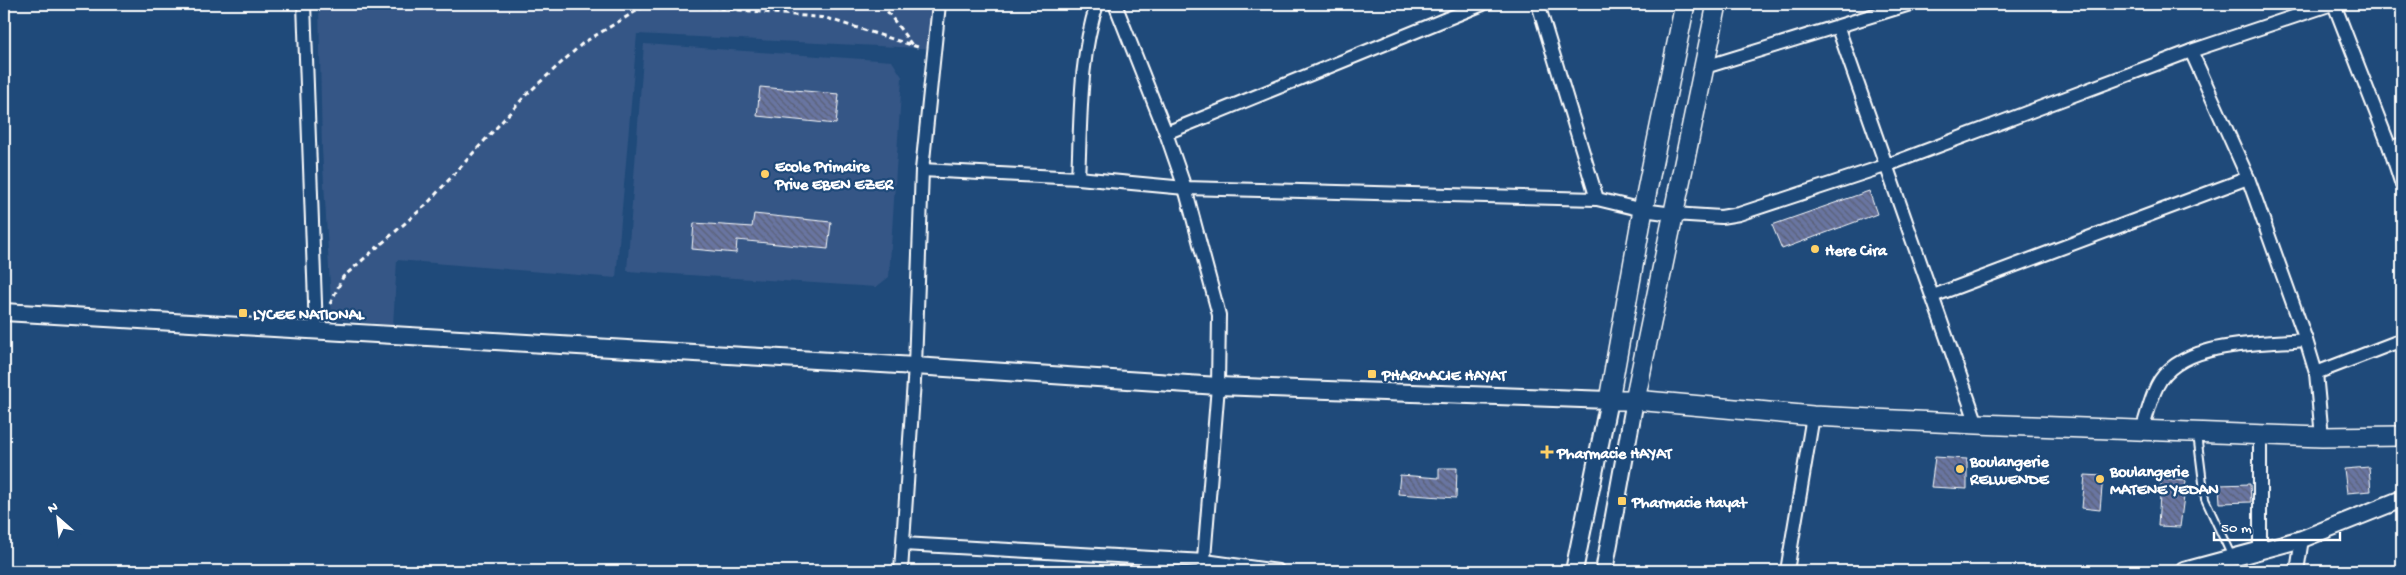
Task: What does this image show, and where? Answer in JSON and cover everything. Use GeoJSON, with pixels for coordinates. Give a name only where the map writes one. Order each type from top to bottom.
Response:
{"type":"FeatureCollection","features":[{"type":"Feature","properties":{"kind":"main road"},"geometry":{"type":"LineString","coordinates":[[1685,4],[1643,210],[1609,400],[1635,400],[1812,416],[1977,424],[2322,437],[2402,436]]}},
{"type":"Feature","properties":{"kind":"main road"},"geometry":{"type":"LineString","coordinates":[[1635,400],[1717,4]]}},
{"type":"Feature","properties":{"kind":"street"},"geometry":{"type":"LineString","coordinates":[[304,4],[316,330]]}},
{"type":"Feature","properties":{"kind":"street"},"geometry":{"type":"LineString","coordinates":[[900,571],[915,366],[922,170],[939,4]]}},
{"type":"Feature","properties":{"kind":"street"},"geometry":{"type":"LineString","coordinates":[[1078,178],[1085,57],[1090,23],[1097,4]]}},
{"type":"Feature","properties":{"kind":"street"},"geometry":{"type":"LineString","coordinates":[[1115,4],[1166,132],[1185,188],[1219,315],[1218,386],[1204,566]]}},
{"type":"Feature","properties":{"kind":"street"},"geometry":{"type":"LineString","coordinates":[[1166,132],[1483,4]]}},
{"type":"Feature","properties":{"kind":"street"},"geometry":{"type":"LineString","coordinates":[[1538,4],[1597,199]]}},
{"type":"Feature","properties":{"kind":"street"},"geometry":{"type":"LineString","coordinates":[[1705,67],[1838,28],[1910,4]]}},
{"type":"Feature","properties":{"kind":"street"},"geometry":{"type":"LineString","coordinates":[[922,170],[1078,178],[1185,188],[1597,199],[1643,210],[1721,217],[1739,214],[1885,166],[2191,50],[2333,4],[2396,146],[2402,185]]}},
{"type":"Feature","properties":{"kind":"street"},"geometry":{"type":"LineString","coordinates":[[1838,28],[1977,424]]}},
{"type":"Feature","properties":{"kind":"street"},"geometry":{"type":"LineString","coordinates":[[2191,50],[2248,178],[2306,340],[2316,373],[2322,437]]}},
{"type":"Feature","properties":{"kind":"street"},"geometry":{"type":"LineString","coordinates":[[1932,296],[2248,178]]}},
{"type":"Feature","properties":{"kind":"street"},"geometry":{"type":"LineString","coordinates":[[4,312],[915,366],[1218,386],[1609,400],[1574,571]]}},
{"type":"Feature","properties":{"kind":"street"},"geometry":{"type":"LineString","coordinates":[[2142,430],[2158,384],[2174,366],[2194,354],[2227,347],[2306,340]]}},
{"type":"Feature","properties":{"kind":"street"},"geometry":{"type":"LineString","coordinates":[[2316,373],[2402,340]]}},
{"type":"Feature","properties":{"kind":"street"},"geometry":{"type":"LineString","coordinates":[[1604,571],[1635,400]]}},
{"type":"Feature","properties":{"kind":"street"},"geometry":{"type":"LineString","coordinates":[[1786,571],[1812,416]]}},
{"type":"Feature","properties":{"kind":"street"},"geometry":{"type":"LineString","coordinates":[[2260,434],[2260,549]]}},
{"type":"Feature","properties":{"kind":"street"},"geometry":{"type":"LineString","coordinates":[[2184,571],[2302,539],[2402,499]]}},
{"type":"Feature","properties":{"kind":"street"},"geometry":{"type":"LineString","coordinates":[[2297,571],[2302,539]]}},
{"type":"Feature","properties":{"kind":"street"},"geometry":{"type":"LineString","coordinates":[[903,544],[1278,571]]}},
{"type":"Feature","properties":{"kind":"lane"},"geometry":{"type":"LineString","coordinates":[[2196,433],[2205,499],[2232,557]]}},
{"type":"Feature","properties":{"kind":"path"},"geometry":{"type":"LineString","coordinates":[[316,330],[343,277],[426,205],[526,95],[583,43],[648,4]]}},
{"type":"Feature","properties":{"kind":"path"},"geometry":{"type":"LineString","coordinates":[[675,4],[826,18],[934,51]]}},
{"type":"Feature","properties":{"kind":"path"},"geometry":{"type":"LineString","coordinates":[[882,4],[913,46]]}},
{"type":"Feature","properties":{"kind":"shaded area"},"geometry":{"type":"Polygon","coordinates":[[[319,4],[943,4],[939,49],[637,34],[616,278],[397,260],[393,325],[332,319],[322,149],[319,4]]]}},
{"type":"Feature","properties":{"kind":"shaded area","name":"Ecole Primaire Prive EBEN EZER"},"geometry":{"type":"Polygon","coordinates":[[[644,44],[892,61],[902,77],[889,277],[876,287],[627,271],[644,44]]]}},
{"type":"Feature","properties":{"kind":"building"},"geometry":{"type":"Polygon","coordinates":[[[760,87],[839,94],[836,124],[757,116],[760,87]]]}},
{"type":"Feature","properties":{"kind":"building"},"geometry":{"type":"Polygon","coordinates":[[[1869,191],[1877,214],[1782,249],[1772,225],[1869,191]]]}},
{"type":"Feature","properties":{"kind":"building"},"geometry":{"type":"Polygon","coordinates":[[[754,214],[831,222],[828,249],[737,240],[736,253],[692,249],[694,223],[752,227],[754,214]]]}},
{"type":"Feature","properties":{"kind":"building"},"geometry":{"type":"Polygon","coordinates":[[[1935,457],[1967,459],[1967,489],[1931,487],[1935,457]]]}},
{"type":"Feature","properties":{"kind":"building"},"geometry":{"type":"Polygon","coordinates":[[[2369,467],[2371,491],[2347,493],[2344,469],[2369,467]]]}},
{"type":"Feature","properties":{"kind":"building"},"geometry":{"type":"Polygon","coordinates":[[[1439,468],[1457,468],[1456,498],[1398,494],[1400,475],[1439,478],[1439,468]]]}},
{"type":"Feature","properties":{"kind":"building"},"geometry":{"type":"Polygon","coordinates":[[[2085,475],[2103,476],[2100,510],[2082,508],[2085,475]]]}},
{"type":"Feature","properties":{"kind":"building"},"geometry":{"type":"Polygon","coordinates":[[[2161,479],[2186,481],[2180,527],[2158,526],[2161,479]]]}},
{"type":"Feature","properties":{"kind":"building"},"geometry":{"type":"Polygon","coordinates":[[[2250,484],[2251,502],[2220,503],[2219,485],[2250,484]]]}},
{"type":"Feature","properties":{"kind":"place","name":"Ecole Primaire Prive EBEN EZER"},"geometry":{"type":"Point","coordinates":[765,174]}},
{"type":"Feature","properties":{"kind":"place","name":"Here Cira"},"geometry":{"type":"Point","coordinates":[1815,249]}},
{"type":"Feature","properties":{"kind":"place","name":"LYCEE NATIONAL"},"geometry":{"type":"Point","coordinates":[243,313]}},
{"type":"Feature","properties":{"kind":"place","name":"PHARMACIE HAYAT"},"geometry":{"type":"Point","coordinates":[1372,374]}},
{"type":"Feature","properties":{"kind":"place","name":"Pharmacie HAYAT"},"geometry":{"type":"Point","coordinates":[1547,452]}},
{"type":"Feature","properties":{"kind":"place","name":"Boulangerie RELWENDE"},"geometry":{"type":"Point","coordinates":[1960,469]}},
{"type":"Feature","properties":{"kind":"place","name":"Boulangerie MATENE YEDAN"},"geometry":{"type":"Point","coordinates":[2100,479]}},
{"type":"Feature","properties":{"kind":"place","name":"Pharmacie Hayat"},"geometry":{"type":"Point","coordinates":[1622,501]}}]}
